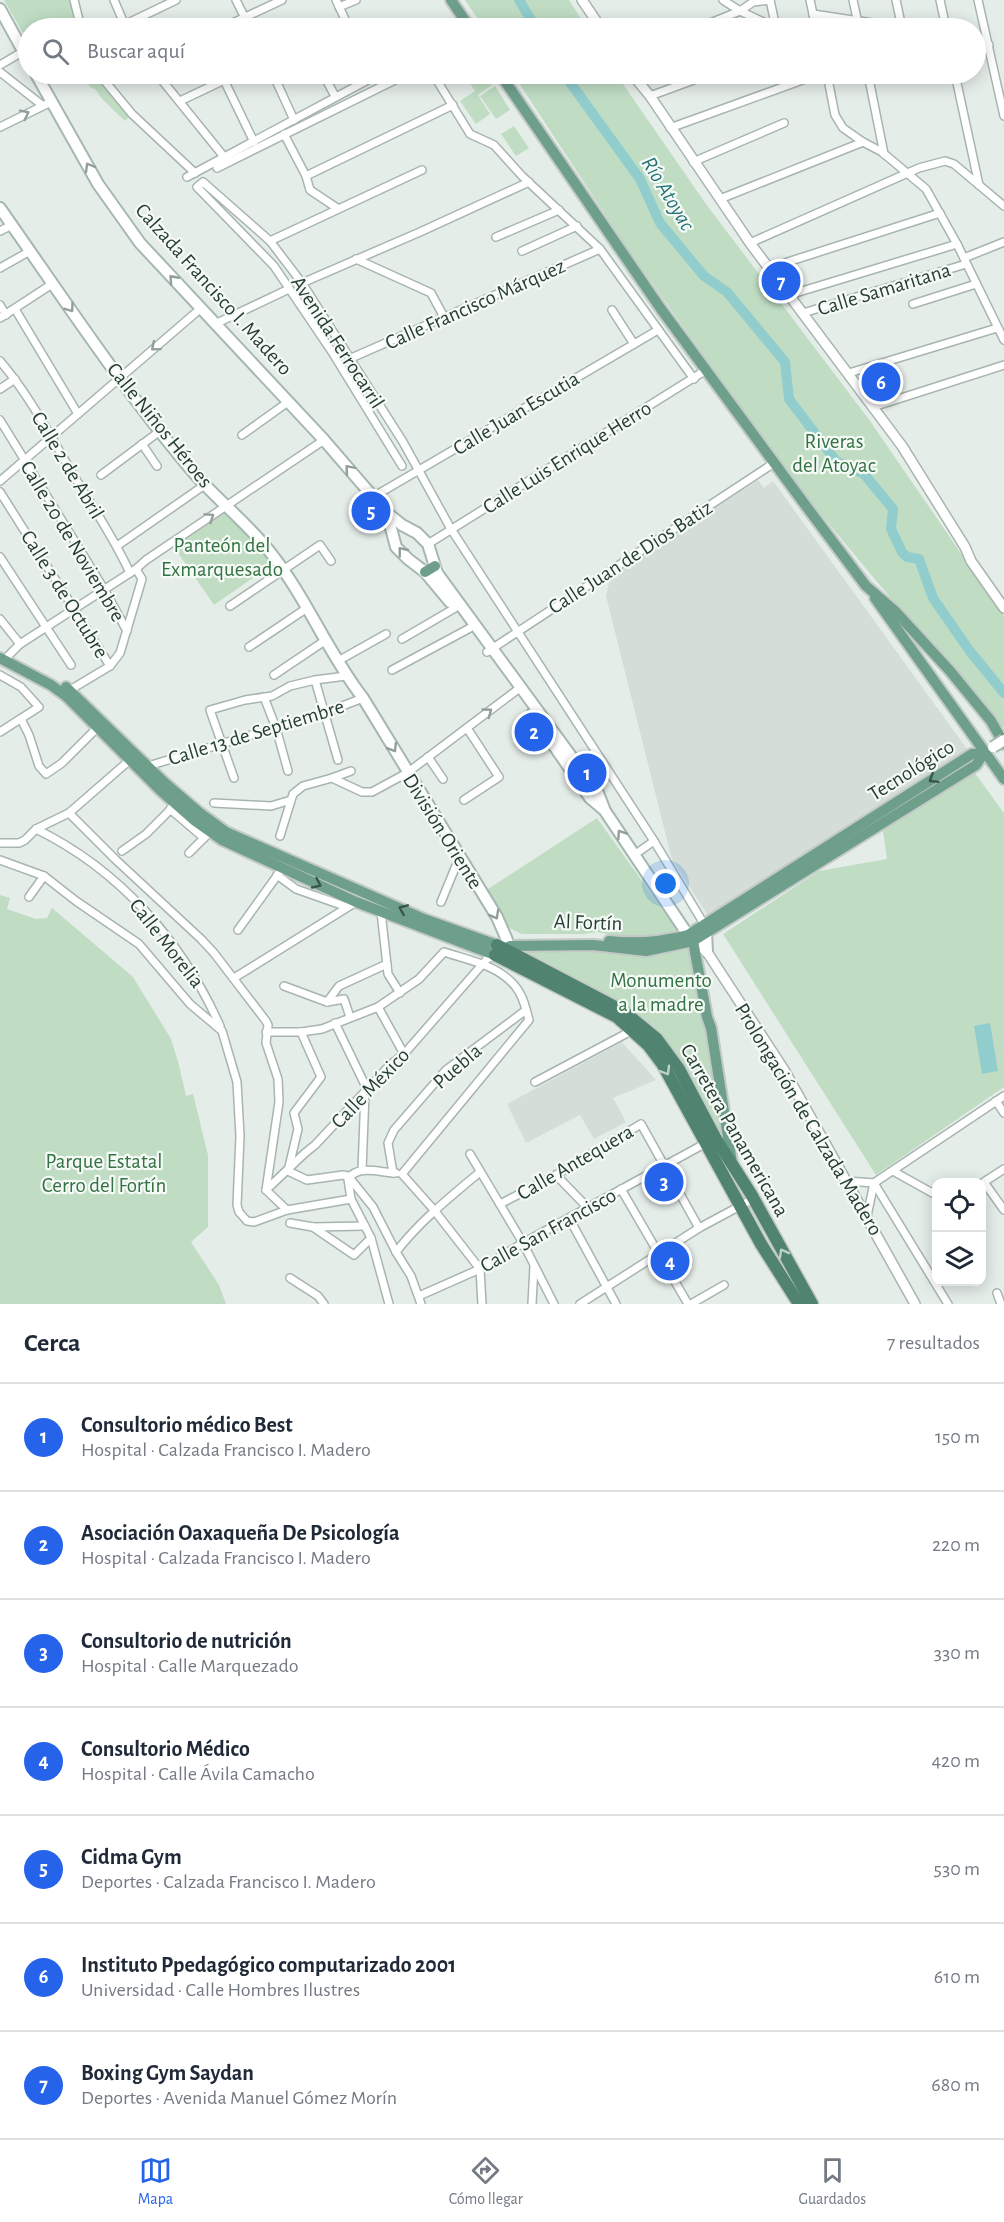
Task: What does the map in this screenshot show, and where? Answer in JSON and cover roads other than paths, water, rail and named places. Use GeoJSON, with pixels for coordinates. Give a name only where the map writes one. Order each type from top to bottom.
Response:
{"type":"FeatureCollection","features":[{"type":"Feature","properties":{"kind":"highway","name":"Carretera Panamericana"},"geometry":{"type":"LineString","coordinates":[[498,951],[518,966],[617,1017],[648,1045],[663,1065],[761,1244],[797,1303]]}},
{"type":"Feature","properties":{"kind":"highway","name":"Carretera Panamericana"},"geometry":{"type":"LineString","coordinates":[[498,951],[623,1011],[657,1039],[679,1069],[716,1139],[753,1198],[812,1304]]}},
{"type":"Feature","properties":{"kind":"main road"},"geometry":{"type":"LineString","coordinates":[[451,0],[461,18]]}},
{"type":"Feature","properties":{"kind":"main road"},"geometry":{"type":"LineString","coordinates":[[0,9],[18,41]]}},
{"type":"Feature","properties":{"kind":"main road","name":"Calzada Francisco I. Madero"},"geometry":{"type":"LineString","coordinates":[[40,84],[47,103],[111,203],[140,243],[324,440],[387,513],[417,533],[428,544],[430,569],[455,608],[490,650]]}},
{"type":"Feature","properties":{"kind":"main road"},"geometry":{"type":"LineString","coordinates":[[507,84],[609,236],[774,463],[866,586],[996,746]]}},
{"type":"Feature","properties":{"kind":"main road","name":"Calle Niños Héroes"},"geometry":{"type":"LineString","coordinates":[[0,208],[52,284],[160,431],[190,468],[269,550],[307,608],[346,676],[363,698]]}},
{"type":"Feature","properties":{"kind":"main road","name":"Calzada Francisco I. Madero"},"geometry":{"type":"LineString","coordinates":[[387,513],[396,547],[408,560],[437,573],[519,689],[590,798],[605,811],[691,938],[717,1059],[732,1165]]}},
{"type":"Feature","properties":{"kind":"main road"},"geometry":{"type":"LineString","coordinates":[[866,586],[895,611],[950,671],[991,721],[1004,779]]}},
{"type":"Feature","properties":{"kind":"main road"},"geometry":{"type":"LineString","coordinates":[[3,654],[55,679],[70,690],[148,766],[200,813],[226,832],[498,951]]}},
{"type":"Feature","properties":{"kind":"main road"},"geometry":{"type":"LineString","coordinates":[[3,654],[66,696],[131,759],[173,806],[207,835],[222,840],[280,872],[351,905],[381,912],[498,951]]}},
{"type":"Feature","properties":{"kind":"main road","name":"División Oriente"},"geometry":{"type":"LineString","coordinates":[[363,698],[497,917],[498,951]]}},
{"type":"Feature","properties":{"kind":"main road","name":"Tecnológico"},"geometry":{"type":"LineString","coordinates":[[691,938],[899,807],[972,754],[996,746]]}},
{"type":"Feature","properties":{"kind":"main road"},"geometry":{"type":"LineString","coordinates":[[705,929],[707,952]]}},
{"type":"Feature","properties":{"kind":"main road","name":"Al Fortín"},"geometry":{"type":"LineString","coordinates":[[498,951],[593,945],[646,951],[691,938]]}},
{"type":"Feature","properties":{"kind":"street"},"geometry":{"type":"LineString","coordinates":[[74,0],[78,18]]}},
{"type":"Feature","properties":{"kind":"street"},"geometry":{"type":"LineString","coordinates":[[114,0],[121,18]]}},
{"type":"Feature","properties":{"kind":"street"},"geometry":{"type":"LineString","coordinates":[[142,18],[176,0]]}},
{"type":"Feature","properties":{"kind":"street"},"geometry":{"type":"LineString","coordinates":[[236,0],[244,18],[282,0]]}},
{"type":"Feature","properties":{"kind":"street"},"geometry":{"type":"LineString","coordinates":[[344,18],[337,3],[357,0]]}},
{"type":"Feature","properties":{"kind":"street"},"geometry":{"type":"LineString","coordinates":[[582,0],[594,18]]}},
{"type":"Feature","properties":{"kind":"street"},"geometry":{"type":"LineString","coordinates":[[723,18],[740,11],[753,2],[770,0],[774,18]]}},
{"type":"Feature","properties":{"kind":"street"},"geometry":{"type":"LineString","coordinates":[[810,0],[814,18]]}},
{"type":"Feature","properties":{"kind":"street"},"geometry":{"type":"LineString","coordinates":[[853,0],[857,18]]}},
{"type":"Feature","properties":{"kind":"street"},"geometry":{"type":"LineString","coordinates":[[896,0],[900,18]]}},
{"type":"Feature","properties":{"kind":"street"},"geometry":{"type":"LineString","coordinates":[[940,0],[944,18]]}},
{"type":"Feature","properties":{"kind":"street"},"geometry":{"type":"LineString","coordinates":[[978,0],[982,18]]}},
{"type":"Feature","properties":{"kind":"street"},"geometry":{"type":"LineString","coordinates":[[726,1],[755,18]]}},
{"type":"Feature","properties":{"kind":"street"},"geometry":{"type":"LineString","coordinates":[[813,15],[839,18]]}},
{"type":"Feature","properties":{"kind":"street"},"geometry":{"type":"LineString","coordinates":[[986,33],[1004,116]]}},
{"type":"Feature","properties":{"kind":"street"},"geometry":{"type":"LineString","coordinates":[[0,65],[18,58]]}},
{"type":"Feature","properties":{"kind":"street"},"geometry":{"type":"LineString","coordinates":[[0,72],[18,84]]}},
{"type":"Feature","properties":{"kind":"street"},"geometry":{"type":"LineString","coordinates":[[0,127],[47,103],[18,84]]}},
{"type":"Feature","properties":{"kind":"street"},"geometry":{"type":"LineString","coordinates":[[107,84],[132,114],[195,173]]}},
{"type":"Feature","properties":{"kind":"street"},"geometry":{"type":"LineString","coordinates":[[166,84],[225,158]]}},
{"type":"Feature","properties":{"kind":"street"},"geometry":{"type":"LineString","coordinates":[[180,101],[216,84]]}},
{"type":"Feature","properties":{"kind":"street"},"geometry":{"type":"LineString","coordinates":[[226,84],[254,142]]}},
{"type":"Feature","properties":{"kind":"street"},"geometry":{"type":"LineString","coordinates":[[278,84],[294,120]]}},
{"type":"Feature","properties":{"kind":"street"},"geometry":{"type":"LineString","coordinates":[[328,84],[335,96]]}},
{"type":"Feature","properties":{"kind":"street"},"geometry":{"type":"LineString","coordinates":[[187,177],[357,84]]}},
{"type":"Feature","properties":{"kind":"street"},"geometry":{"type":"LineString","coordinates":[[217,168],[386,84]]}},
{"type":"Feature","properties":{"kind":"street"},"geometry":{"type":"LineString","coordinates":[[439,84],[470,134],[494,145],[529,182],[600,249],[694,379]]}},
{"type":"Feature","properties":{"kind":"street"},"geometry":{"type":"LineString","coordinates":[[640,84],[750,243],[902,447],[965,547],[1004,597]]}},
{"type":"Feature","properties":{"kind":"street"},"geometry":{"type":"LineString","coordinates":[[650,96],[683,84]]}},
{"type":"Feature","properties":{"kind":"street"},"geometry":{"type":"LineString","coordinates":[[670,128],[791,84]]}},
{"type":"Feature","properties":{"kind":"street"},"geometry":{"type":"LineString","coordinates":[[829,84],[835,115],[843,128],[884,154],[926,189],[957,244],[1004,340]]}},
{"type":"Feature","properties":{"kind":"street"},"geometry":{"type":"LineString","coordinates":[[870,84],[884,154]]}},
{"type":"Feature","properties":{"kind":"street"},"geometry":{"type":"LineString","coordinates":[[957,84],[979,185]]}},
{"type":"Feature","properties":{"kind":"street"},"geometry":{"type":"LineString","coordinates":[[306,176],[453,105]]}},
{"type":"Feature","properties":{"kind":"street"},"geometry":{"type":"LineString","coordinates":[[693,162],[784,123]]}},
{"type":"Feature","properties":{"kind":"street"},"geometry":{"type":"LineString","coordinates":[[284,134],[306,176],[310,190],[337,208]]}},
{"type":"Feature","properties":{"kind":"street"},"geometry":{"type":"LineString","coordinates":[[720,199],[863,142]]}},
{"type":"Feature","properties":{"kind":"street"},"geometry":{"type":"LineString","coordinates":[[750,243],[918,168],[945,161],[954,164],[1004,206]]}},
{"type":"Feature","properties":{"kind":"street"},"geometry":{"type":"LineString","coordinates":[[270,241],[422,170]]}},
{"type":"Feature","properties":{"kind":"street","name":"Avenida Ferrocarril"},"geometry":{"type":"LineString","coordinates":[[289,289],[266,257],[197,187],[203,182],[270,241],[302,283],[403,442],[451,529],[654,841],[705,929]]}},
{"type":"Feature","properties":{"kind":"street"},"geometry":{"type":"LineString","coordinates":[[302,283],[529,182]]}},
{"type":"Feature","properties":{"kind":"street"},"geometry":{"type":"LineString","coordinates":[[496,237],[559,210]]}},
{"type":"Feature","properties":{"kind":"street"},"geometry":{"type":"LineString","coordinates":[[769,268],[940,213]]}},
{"type":"Feature","properties":{"kind":"street"},"geometry":{"type":"LineString","coordinates":[[0,231],[12,225]]}},
{"type":"Feature","properties":{"kind":"street"},"geometry":{"type":"LineString","coordinates":[[522,251],[577,226]]}},
{"type":"Feature","properties":{"kind":"street","name":"Calle Samaritana"},"geometry":{"type":"LineString","coordinates":[[803,313],[965,261],[1004,242]]}},
{"type":"Feature","properties":{"kind":"street"},"geometry":{"type":"LineString","coordinates":[[789,295],[957,244]]}},
{"type":"Feature","properties":{"kind":"street","name":"Calle Francisco Márquez"},"geometry":{"type":"LineString","coordinates":[[349,359],[600,249]]}},
{"type":"Feature","properties":{"kind":"street"},"geometry":{"type":"LineString","coordinates":[[0,268],[30,251]]}},
{"type":"Feature","properties":{"kind":"street"},"geometry":{"type":"LineString","coordinates":[[356,259],[431,293],[444,317]]}},
{"type":"Feature","properties":{"kind":"street"},"geometry":{"type":"LineString","coordinates":[[0,305],[3,317],[52,284]]}},
{"type":"Feature","properties":{"kind":"street"},"geometry":{"type":"LineString","coordinates":[[913,304],[976,284]]}},
{"type":"Feature","properties":{"kind":"street"},"geometry":{"type":"LineString","coordinates":[[215,324],[289,289],[332,352],[402,466]]}},
{"type":"Feature","properties":{"kind":"street"},"geometry":{"type":"LineString","coordinates":[[15,309],[78,414]]}},
{"type":"Feature","properties":{"kind":"street"},"geometry":{"type":"LineString","coordinates":[[0,481],[200,309]]}},
{"type":"Feature","properties":{"kind":"street"},"geometry":{"type":"LineString","coordinates":[[612,310],[634,344]]}},
{"type":"Feature","properties":{"kind":"street"},"geometry":{"type":"LineString","coordinates":[[849,373],[997,328]]}},
{"type":"Feature","properties":{"kind":"street","name":"Calle Juan Escutia"},"geometry":{"type":"LineString","coordinates":[[373,497],[658,330]]}},
{"type":"Feature","properties":{"kind":"street","name":"Calle 2 de Abril"},"geometry":{"type":"LineString","coordinates":[[0,361],[15,379],[52,437],[133,571]]}},
{"type":"Feature","properties":{"kind":"street"},"geometry":{"type":"LineString","coordinates":[[873,407],[1004,365]]}},
{"type":"Feature","properties":{"kind":"street","name":"Calle Luis Enrique Herro"},"geometry":{"type":"LineString","coordinates":[[428,544],[706,370]]}},
{"type":"Feature","properties":{"kind":"street"},"geometry":{"type":"LineString","coordinates":[[0,389],[15,379]]}},
{"type":"Feature","properties":{"kind":"street"},"geometry":{"type":"LineString","coordinates":[[242,435],[288,402]]}},
{"type":"Feature","properties":{"kind":"street","name":"Calle 20 de Noviembre"},"geometry":{"type":"LineString","coordinates":[[0,420],[104,589],[127,631]]}},
{"type":"Feature","properties":{"kind":"street"},"geometry":{"type":"LineString","coordinates":[[101,475],[160,431]]}},
{"type":"Feature","properties":{"kind":"street"},"geometry":{"type":"LineString","coordinates":[[3,654],[133,571],[324,440]]}},
{"type":"Feature","properties":{"kind":"street"},"geometry":{"type":"LineString","coordinates":[[142,444],[158,466]]}},
{"type":"Feature","properties":{"kind":"street","name":"Calle Juan de Dios Batiz"},"geometry":{"type":"LineString","coordinates":[[490,650],[774,463]]}},
{"type":"Feature","properties":{"kind":"street"},"geometry":{"type":"LineString","coordinates":[[117,546],[206,484]]}},
{"type":"Feature","properties":{"kind":"street","name":"Calle 3 de Octubre"},"geometry":{"type":"LineString","coordinates":[[0,492],[110,666]]}},
{"type":"Feature","properties":{"kind":"street"},"geometry":{"type":"LineString","coordinates":[[230,606],[320,545],[331,561]]}},
{"type":"Feature","properties":{"kind":"street"},"geometry":{"type":"LineString","coordinates":[[965,547],[971,561],[1004,608]]}},
{"type":"Feature","properties":{"kind":"street"},"geometry":{"type":"LineString","coordinates":[[0,557],[71,665]]}},
{"type":"Feature","properties":{"kind":"street"},"geometry":{"type":"LineString","coordinates":[[70,690],[110,666],[120,653],[142,579],[133,571]]}},
{"type":"Feature","properties":{"kind":"street"},"geometry":{"type":"LineString","coordinates":[[249,647],[307,608]]}},
{"type":"Feature","properties":{"kind":"street"},"geometry":{"type":"LineString","coordinates":[[402,639],[455,608]]}},
{"type":"Feature","properties":{"kind":"street"},"geometry":{"type":"LineString","coordinates":[[0,619],[20,644]]}},
{"type":"Feature","properties":{"kind":"street"},"geometry":{"type":"LineString","coordinates":[[392,670],[470,628]]}},
{"type":"Feature","properties":{"kind":"street"},"geometry":{"type":"LineString","coordinates":[[338,661],[386,634]]}},
{"type":"Feature","properties":{"kind":"street"},"geometry":{"type":"LineString","coordinates":[[274,675],[326,640]]}},
{"type":"Feature","properties":{"kind":"street"},"geometry":{"type":"LineString","coordinates":[[0,675],[21,687],[39,707],[1,730]]}},
{"type":"Feature","properties":{"kind":"street"},"geometry":{"type":"LineString","coordinates":[[234,778],[210,710],[264,697],[290,686],[346,676]]}},
{"type":"Feature","properties":{"kind":"street"},"geometry":{"type":"LineString","coordinates":[[315,680],[338,760]]}},
{"type":"Feature","properties":{"kind":"street"},"geometry":{"type":"LineString","coordinates":[[332,778],[362,792],[372,792],[407,772],[519,689]]}},
{"type":"Feature","properties":{"kind":"street"},"geometry":{"type":"LineString","coordinates":[[264,697],[276,728],[288,771]]}},
{"type":"Feature","properties":{"kind":"street","name":"Calle 13 de Septiembre"},"geometry":{"type":"LineString","coordinates":[[148,766],[324,713],[363,698]]}},
{"type":"Feature","properties":{"kind":"street"},"geometry":{"type":"LineString","coordinates":[[21,719],[39,766],[46,774],[62,763],[97,728]]}},
{"type":"Feature","properties":{"kind":"street"},"geometry":{"type":"LineString","coordinates":[[464,800],[503,774],[467,728]]}},
{"type":"Feature","properties":{"kind":"street"},"geometry":{"type":"LineString","coordinates":[[428,757],[443,779]]}},
{"type":"Feature","properties":{"kind":"street"},"geometry":{"type":"LineString","coordinates":[[0,843],[19,843],[36,829],[69,813],[131,759]]}},
{"type":"Feature","properties":{"kind":"street"},"geometry":{"type":"LineString","coordinates":[[280,836],[292,794],[303,786],[351,771]]}},
{"type":"Feature","properties":{"kind":"street"},"geometry":{"type":"LineString","coordinates":[[214,803],[271,806],[291,800]]}},
{"type":"Feature","properties":{"kind":"street"},"geometry":{"type":"LineString","coordinates":[[122,851],[146,834],[173,806]]}},
{"type":"Feature","properties":{"kind":"street"},"geometry":{"type":"LineString","coordinates":[[69,813],[214,953],[266,1021],[268,1025],[266,1043],[278,1079],[279,1102],[266,1190],[286,1210],[351,1199]]}},
{"type":"Feature","properties":{"kind":"street","name":"Calle Morelia"},"geometry":{"type":"LineString","coordinates":[[36,829],[65,843],[97,865],[143,906],[186,962],[204,991],[222,1031],[237,1082],[240,1136],[236,1196],[239,1212],[247,1221],[254,1222],[286,1210]]}},
{"type":"Feature","properties":{"kind":"street"},"geometry":{"type":"LineString","coordinates":[[189,853],[207,835]]}},
{"type":"Feature","properties":{"kind":"street"},"geometry":{"type":"LineString","coordinates":[[634,855],[654,841]]}},
{"type":"Feature","properties":{"kind":"street"},"geometry":{"type":"LineString","coordinates":[[441,902],[460,856]]}},
{"type":"Feature","properties":{"kind":"street"},"geometry":{"type":"LineString","coordinates":[[0,860],[44,876],[139,944],[190,1004],[222,1031]]}},
{"type":"Feature","properties":{"kind":"street"},"geometry":{"type":"LineString","coordinates":[[238,930],[280,872]]}},
{"type":"Feature","properties":{"kind":"street"},"geometry":{"type":"LineString","coordinates":[[29,897],[44,876]]}},
{"type":"Feature","properties":{"kind":"street"},"geometry":{"type":"LineString","coordinates":[[234,978],[351,905]]}},
{"type":"Feature","properties":{"kind":"street"},"geometry":{"type":"LineString","coordinates":[[381,912],[388,974],[400,993]]}},
{"type":"Feature","properties":{"kind":"street","name":"Prolongación de Calzada Madero"},"geometry":{"type":"LineString","coordinates":[[691,938],[707,952],[783,1070],[848,1181],[915,1304]]}},
{"type":"Feature","properties":{"kind":"street"},"geometry":{"type":"LineString","coordinates":[[266,1032],[301,1032],[322,1029],[378,1007],[419,979],[444,952],[498,951],[494,969],[515,985],[529,1020],[519,1035],[402,1174]]}},
{"type":"Feature","properties":{"kind":"street","name":"División Oriente"},"geometry":{"type":"LineString","coordinates":[[498,951],[518,966]]}},
{"type":"Feature","properties":{"kind":"street","name":"Calle México"},"geometry":{"type":"LineString","coordinates":[[266,1190],[315,1145],[390,1065],[404,1054],[498,951]]}},
{"type":"Feature","properties":{"kind":"street"},"geometry":{"type":"LineString","coordinates":[[327,1002],[339,986],[387,964]]}},
{"type":"Feature","properties":{"kind":"street"},"geometry":{"type":"LineString","coordinates":[[284,986],[327,1002],[344,999],[350,1017]]}},
{"type":"Feature","properties":{"kind":"street"},"geometry":{"type":"LineString","coordinates":[[378,1007],[404,1054]]}},
{"type":"Feature","properties":{"kind":"street","name":"Puebla"},"geometry":{"type":"LineString","coordinates":[[393,1173],[388,1143],[394,1130],[446,1070],[526,1010]]}},
{"type":"Feature","properties":{"kind":"street"},"geometry":{"type":"LineString","coordinates":[[334,1023],[366,1091],[362,1170]]}},
{"type":"Feature","properties":{"kind":"street"},"geometry":{"type":"LineString","coordinates":[[535,1082],[633,1030]]}},
{"type":"Feature","properties":{"kind":"street"},"geometry":{"type":"LineString","coordinates":[[301,1032],[321,1077],[294,1113],[298,1129],[288,1171],[307,1180],[348,1176],[362,1170],[402,1174],[434,1210],[480,1269],[482,1304]]}},
{"type":"Feature","properties":{"kind":"street"},"geometry":{"type":"LineString","coordinates":[[848,1181],[874,1183],[1004,1096]]}},
{"type":"Feature","properties":{"kind":"street"},"geometry":{"type":"LineString","coordinates":[[996,1101],[1004,1113]]}},
{"type":"Feature","properties":{"kind":"street","name":"Calle Antequera"},"geometry":{"type":"LineString","coordinates":[[500,1204],[556,1175],[641,1124],[664,1165]]}},
{"type":"Feature","properties":{"kind":"street","name":"Calle San Francisco"},"geometry":{"type":"LineString","coordinates":[[420,1300],[706,1143]]}},
{"type":"Feature","properties":{"kind":"street"},"geometry":{"type":"LineString","coordinates":[[470,1154],[523,1243],[554,1304]]}},
{"type":"Feature","properties":{"kind":"street"},"geometry":{"type":"LineString","coordinates":[[664,1165],[699,1228]]}},
{"type":"Feature","properties":{"kind":"street"},"geometry":{"type":"LineString","coordinates":[[986,1181],[1004,1169]]}},
{"type":"Feature","properties":{"kind":"street"},"geometry":{"type":"LineString","coordinates":[[893,1171],[932,1193]]}},
{"type":"Feature","properties":{"kind":"street"},"geometry":{"type":"LineString","coordinates":[[396,1252],[412,1231],[434,1210],[480,1172]]}},
{"type":"Feature","properties":{"kind":"street"},"geometry":{"type":"LineString","coordinates":[[556,1175],[588,1208]]}},
{"type":"Feature","properties":{"kind":"street"},"geometry":{"type":"LineString","coordinates":[[348,1176],[351,1199],[371,1238],[389,1304]]}},
{"type":"Feature","properties":{"kind":"street"},"geometry":{"type":"LineString","coordinates":[[348,1176],[373,1207],[411,1276],[420,1300]]}},
{"type":"Feature","properties":{"kind":"street"},"geometry":{"type":"LineString","coordinates":[[867,1216],[874,1183]]}},
{"type":"Feature","properties":{"kind":"street"},"geometry":{"type":"LineString","coordinates":[[874,1183],[948,1304]]}},
{"type":"Feature","properties":{"kind":"street"},"geometry":{"type":"LineString","coordinates":[[986,1187],[1004,1210]]}},
{"type":"Feature","properties":{"kind":"street"},"geometry":{"type":"LineString","coordinates":[[621,1189],[690,1304],[724,1285]]}},
{"type":"Feature","properties":{"kind":"street"},"geometry":{"type":"LineString","coordinates":[[580,1304],[699,1228],[753,1198]]}},
{"type":"Feature","properties":{"kind":"street"},"geometry":{"type":"LineString","coordinates":[[569,1218],[616,1304]]}},
{"type":"Feature","properties":{"kind":"street"},"geometry":{"type":"LineString","coordinates":[[290,1223],[313,1227],[365,1226]]}},
{"type":"Feature","properties":{"kind":"street"},"geometry":{"type":"LineString","coordinates":[[313,1227],[354,1255],[371,1238]]}},
{"type":"Feature","properties":{"kind":"street"},"geometry":{"type":"LineString","coordinates":[[532,1304],[534,1266]]}},
{"type":"Feature","properties":{"kind":"street"},"geometry":{"type":"LineString","coordinates":[[290,1278],[318,1296],[324,1304]]}},
{"type":"Feature","properties":{"kind":"street"},"geometry":{"type":"LineString","coordinates":[[997,1293],[1001,1304]]}},
{"type":"Feature","properties":{"kind":"water"},"geometry":{"type":"Polygon","coordinates":[[[990,1023],[998,1071],[982,1074],[974,1026],[990,1023]]]}},
{"type":"Feature","properties":{"kind":"waterway","name":"Río Atoyac"},"geometry":{"type":"LineString","coordinates":[[519,0],[530,18]]}},
{"type":"Feature","properties":{"kind":"waterway","name":"Río Atoyac"},"geometry":{"type":"LineString","coordinates":[[571,84],[640,179],[660,223],[704,276],[727,292],[785,362],[789,399],[836,461],[864,474],[893,509],[891,529],[902,552],[907,557],[919,559],[933,598],[969,650],[1004,693]]}},
{"type":"Feature","properties":{"kind":"place","name":"Boxing Gym Saydan"},"geometry":{"type":"Point","coordinates":[781,281]}},
{"type":"Feature","properties":{"kind":"place","name":"Instituto Ppedagógico computarizado 2001"},"geometry":{"type":"Point","coordinates":[881,382]}},
{"type":"Feature","properties":{"kind":"place","name":"Cidma Gym"},"geometry":{"type":"Point","coordinates":[371,511]}},
{"type":"Feature","properties":{"kind":"place","name":"Asociación Oaxaqueña De Psicología"},"geometry":{"type":"Point","coordinates":[534,732]}},
{"type":"Feature","properties":{"kind":"place","name":"Consultorio médico Best"},"geometry":{"type":"Point","coordinates":[587,773]}},
{"type":"Feature","properties":{"kind":"place","name":"Consultorio de nutrición"},"geometry":{"type":"Point","coordinates":[664,1182]}},
{"type":"Feature","properties":{"kind":"place","name":"Consultorio Médico"},"geometry":{"type":"Point","coordinates":[670,1261]}},
{"type":"Feature","properties":{"kind":"park label","name":"Riveras del Atoyac"},"geometry":{"type":"Point","coordinates":[834,453]}},
{"type":"Feature","properties":{"kind":"park label","name":"Panteón del Exmarquesado"},"geometry":{"type":"Point","coordinates":[222,557]}},
{"type":"Feature","properties":{"kind":"park label","name":"Monumento a la madre"},"geometry":{"type":"Point","coordinates":[661,992]}},
{"type":"Feature","properties":{"kind":"park label","name":"Parque Estatal Cerro del Fortín"},"geometry":{"type":"Point","coordinates":[104,1173]}}]}
